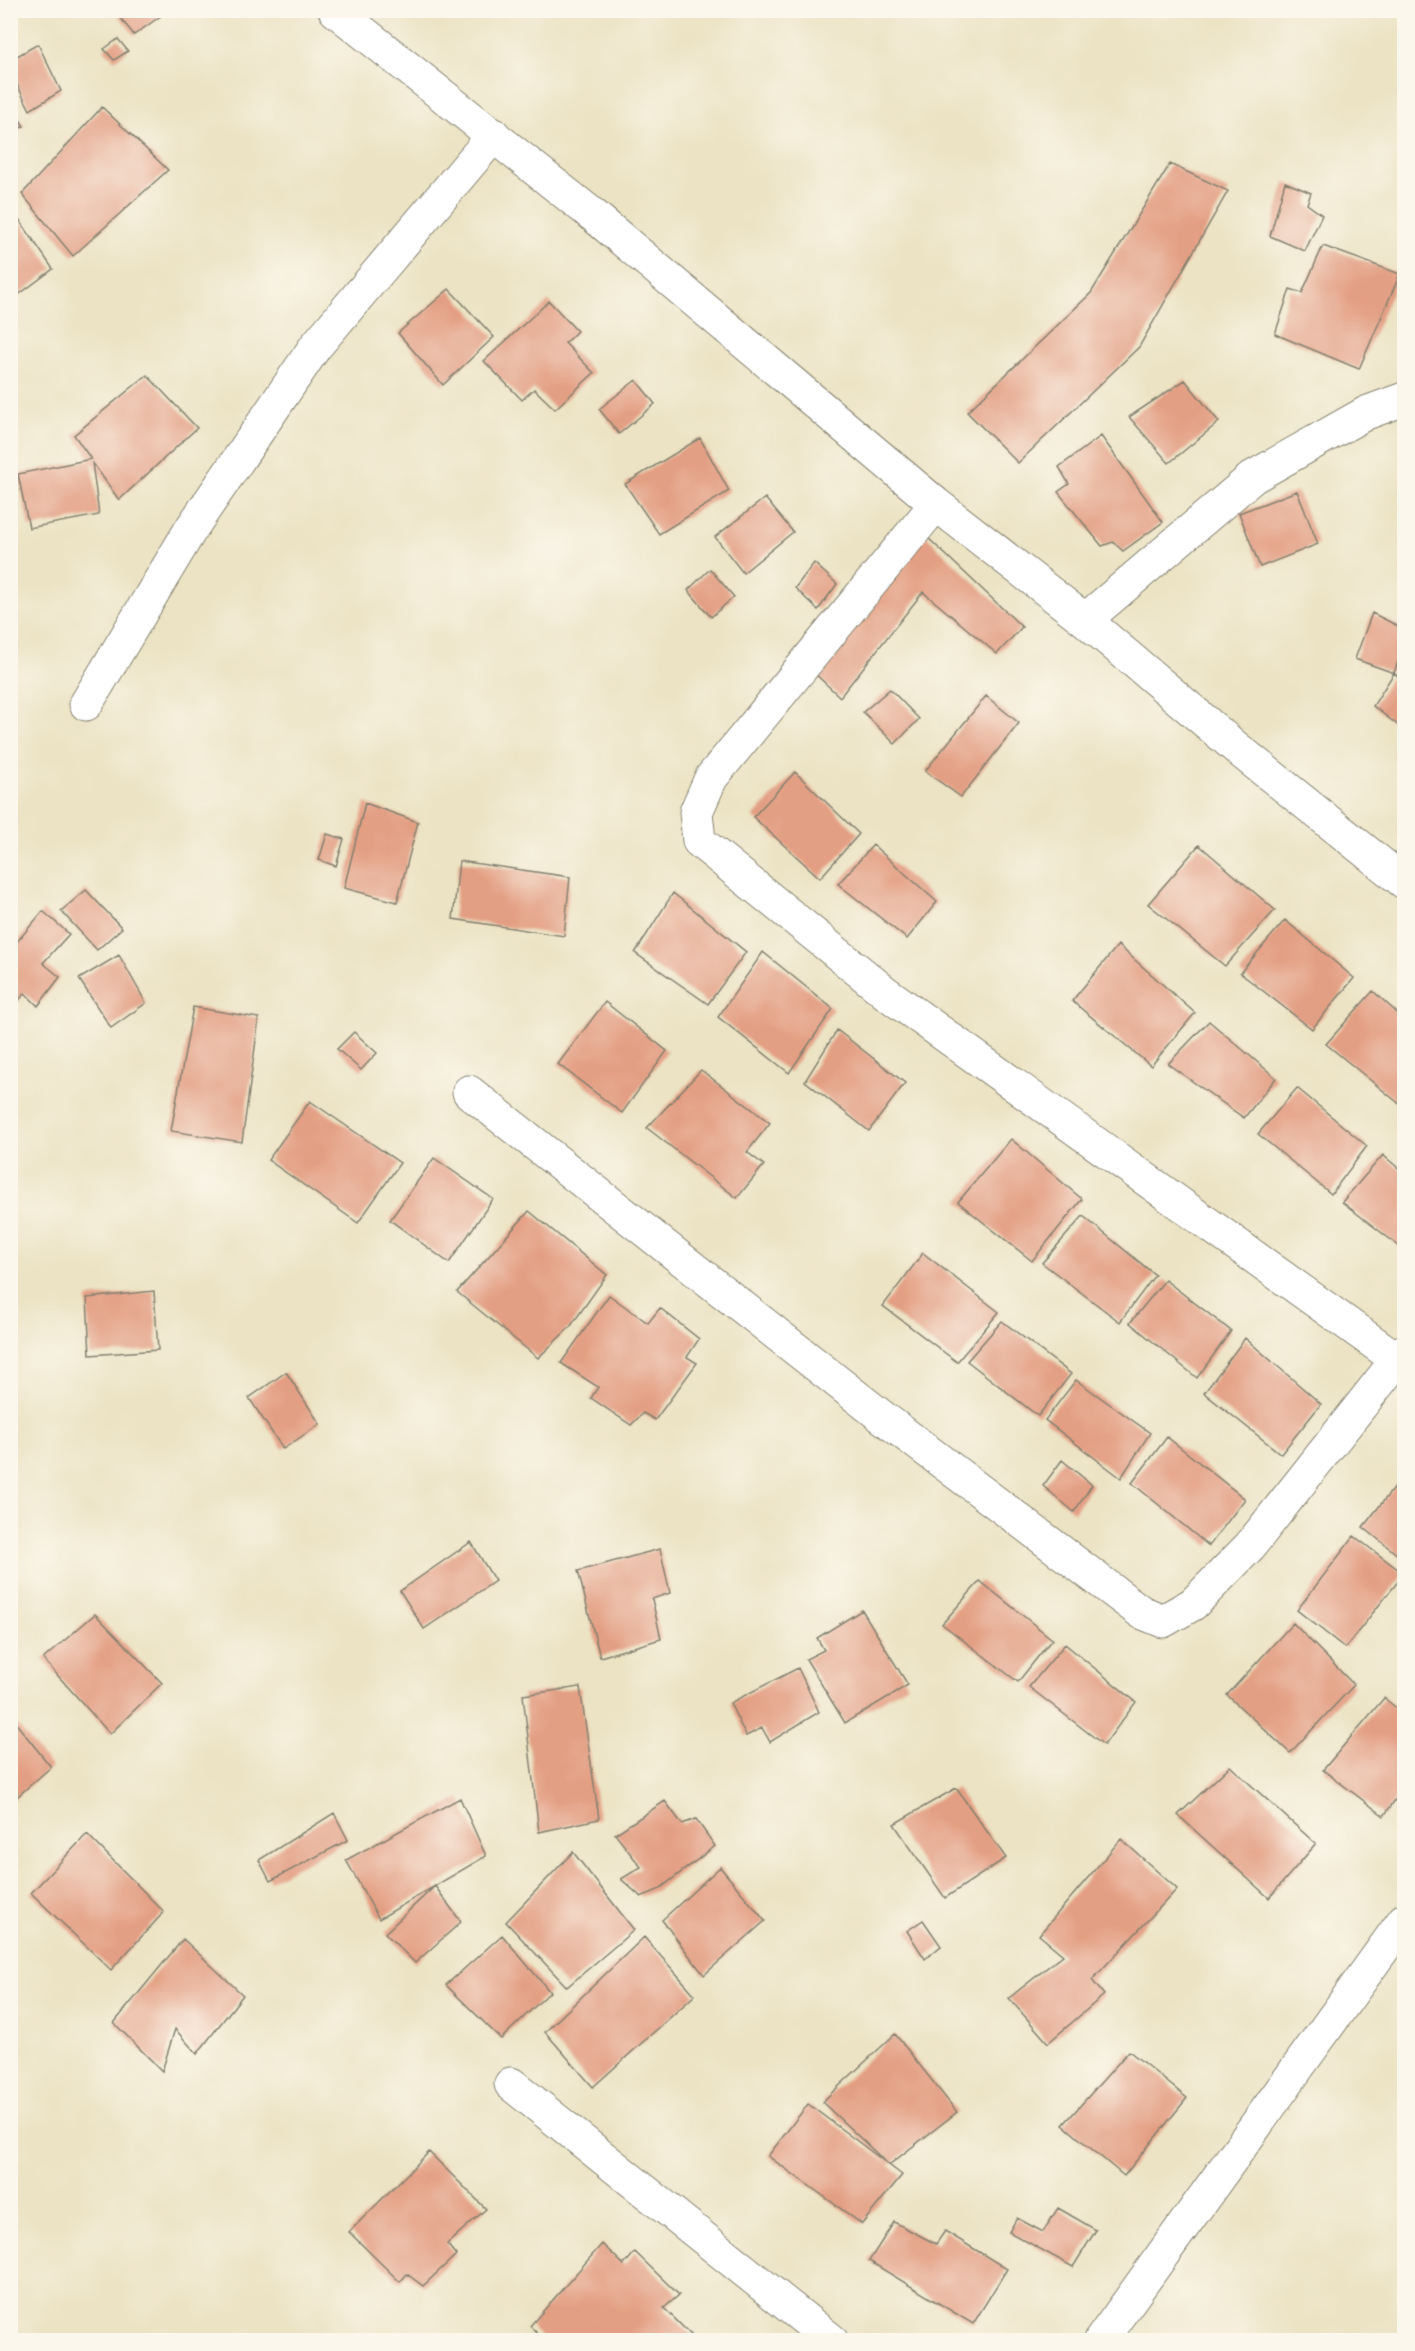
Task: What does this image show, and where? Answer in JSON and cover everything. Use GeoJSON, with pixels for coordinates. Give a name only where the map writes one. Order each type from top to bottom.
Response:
{"type":"FeatureCollection","features":[{"type":"Feature","properties":{"kind":"street"},"geometry":{"type":"LineString","coordinates":[[335,10],[602,223],[936,504],[1085,620],[1239,750],[1404,882]]}},
{"type":"Feature","properties":{"kind":"street"},"geometry":{"type":"LineString","coordinates":[[86,704],[191,529],[315,347],[494,135]]}},
{"type":"Feature","properties":{"kind":"street"},"geometry":{"type":"LineString","coordinates":[[1085,620],[1253,477],[1366,413],[1404,399]]}},
{"type":"Feature","properties":{"kind":"street"},"geometry":{"type":"LineString","coordinates":[[469,1092],[881,1416],[1141,1612],[1163,1621],[1193,1604],[1250,1546],[1401,1355],[886,993],[699,841],[696,812],[711,778],[936,504]]}},
{"type":"Feature","properties":{"kind":"street"},"geometry":{"type":"LineString","coordinates":[[1101,2340],[1404,1920]]}},
{"type":"Feature","properties":{"kind":"street"},"geometry":{"type":"LineString","coordinates":[[511,2084],[831,2340]]}},
{"type":"Feature","properties":{"kind":"building"},"geometry":{"type":"Polygon","coordinates":[[[114,10],[169,10],[134,35],[114,10]]]}},
{"type":"Feature","properties":{"kind":"building"},"geometry":{"type":"Polygon","coordinates":[[[118,39],[128,51],[114,60],[104,49],[118,39]]]}},
{"type":"Feature","properties":{"kind":"building"},"geometry":{"type":"Polygon","coordinates":[[[38,44],[61,91],[30,110],[10,71],[10,60],[38,44]]]}},
{"type":"Feature","properties":{"kind":"building"},"geometry":{"type":"Polygon","coordinates":[[[10,105],[24,126],[10,134],[10,105]]]}},
{"type":"Feature","properties":{"kind":"building"},"geometry":{"type":"Polygon","coordinates":[[[102,107],[168,170],[73,256],[22,194],[102,107]]]}},
{"type":"Feature","properties":{"kind":"building"},"geometry":{"type":"Polygon","coordinates":[[[1170,164],[1228,191],[1139,347],[1018,463],[967,412],[1091,293],[1170,164]]]}},
{"type":"Feature","properties":{"kind":"building"},"geometry":{"type":"Polygon","coordinates":[[[1285,182],[1311,193],[1307,204],[1322,215],[1305,251],[1270,236],[1285,182]]]}},
{"type":"Feature","properties":{"kind":"building"},"geometry":{"type":"Polygon","coordinates":[[[10,206],[53,269],[10,301],[10,206]]]}},
{"type":"Feature","properties":{"kind":"building"},"geometry":{"type":"Polygon","coordinates":[[[1323,246],[1400,274],[1359,369],[1275,334],[1290,289],[1302,293],[1323,246]]]}},
{"type":"Feature","properties":{"kind":"building"},"geometry":{"type":"Polygon","coordinates":[[[449,289],[494,337],[443,385],[398,333],[449,289]]]}},
{"type":"Feature","properties":{"kind":"building"},"geometry":{"type":"Polygon","coordinates":[[[549,301],[577,331],[565,343],[594,373],[555,409],[534,389],[522,400],[484,361],[549,301]]]}},
{"type":"Feature","properties":{"kind":"building"},"geometry":{"type":"Polygon","coordinates":[[[147,375],[197,428],[119,500],[92,462],[99,515],[29,528],[18,474],[91,459],[74,435],[147,375]]]}},
{"type":"Feature","properties":{"kind":"building"},"geometry":{"type":"Polygon","coordinates":[[[636,380],[655,404],[619,434],[599,409],[636,380]]]}},
{"type":"Feature","properties":{"kind":"building"},"geometry":{"type":"Polygon","coordinates":[[[1185,380],[1219,422],[1169,463],[1129,417],[1185,380]]]}},
{"type":"Feature","properties":{"kind":"building"},"geometry":{"type":"Polygon","coordinates":[[[1101,436],[1163,522],[1123,551],[1113,542],[1102,546],[1058,492],[1069,484],[1059,467],[1101,436]]]}},
{"type":"Feature","properties":{"kind":"building"},"geometry":{"type":"Polygon","coordinates":[[[700,438],[729,491],[659,534],[625,484],[700,438]]]}},
{"type":"Feature","properties":{"kind":"building"},"geometry":{"type":"Polygon","coordinates":[[[1297,491],[1318,544],[1260,567],[1239,513],[1297,491]]]}},
{"type":"Feature","properties":{"kind":"building"},"geometry":{"type":"Polygon","coordinates":[[[765,498],[793,532],[743,573],[715,537],[765,498]]]}},
{"type":"Feature","properties":{"kind":"building"},"geometry":{"type":"Polygon","coordinates":[[[926,536],[1022,627],[997,654],[923,592],[840,697],[812,671],[926,536]]]}},
{"type":"Feature","properties":{"kind":"building"},"geometry":{"type":"Polygon","coordinates":[[[814,563],[837,584],[818,610],[795,588],[814,563]]]}},
{"type":"Feature","properties":{"kind":"building"},"geometry":{"type":"Polygon","coordinates":[[[710,569],[734,597],[711,617],[688,590],[710,569]]]}},
{"type":"Feature","properties":{"kind":"building"},"geometry":{"type":"Polygon","coordinates":[[[1372,613],[1404,629],[1404,644],[1394,673],[1355,659],[1372,613]]]}},
{"type":"Feature","properties":{"kind":"building"},"geometry":{"type":"Polygon","coordinates":[[[1394,673],[1404,681],[1404,730],[1373,706],[1394,673]]]}},
{"type":"Feature","properties":{"kind":"building"},"geometry":{"type":"Polygon","coordinates":[[[890,689],[919,719],[895,744],[863,712],[890,689]]]}},
{"type":"Feature","properties":{"kind":"building"},"geometry":{"type":"Polygon","coordinates":[[[986,696],[1019,723],[961,797],[925,771],[986,696]]]}},
{"type":"Feature","properties":{"kind":"building"},"geometry":{"type":"Polygon","coordinates":[[[795,772],[859,834],[820,878],[753,817],[795,772]]]}},
{"type":"Feature","properties":{"kind":"building"},"geometry":{"type":"Polygon","coordinates":[[[365,803],[418,822],[397,902],[344,888],[365,803]]]}},
{"type":"Feature","properties":{"kind":"building"},"geometry":{"type":"Polygon","coordinates":[[[327,834],[344,839],[336,866],[319,860],[327,834]]]}},
{"type":"Feature","properties":{"kind":"building"},"geometry":{"type":"Polygon","coordinates":[[[873,845],[937,902],[907,939],[838,884],[873,845]]]}},
{"type":"Feature","properties":{"kind":"building"},"geometry":{"type":"Polygon","coordinates":[[[1199,845],[1275,910],[1225,966],[1148,904],[1199,845]]]}},
{"type":"Feature","properties":{"kind":"building"},"geometry":{"type":"Polygon","coordinates":[[[459,861],[570,877],[564,936],[453,919],[459,861]]]}},
{"type":"Feature","properties":{"kind":"building"},"geometry":{"type":"Polygon","coordinates":[[[86,890],[122,928],[97,950],[61,911],[86,890]]]}},
{"type":"Feature","properties":{"kind":"building"},"geometry":{"type":"Polygon","coordinates":[[[673,893],[746,952],[708,1004],[635,953],[673,893]]]}},
{"type":"Feature","properties":{"kind":"building"},"geometry":{"type":"Polygon","coordinates":[[[43,911],[69,934],[43,963],[60,977],[38,1006],[25,993],[10,1011],[10,950],[43,911]]]}},
{"type":"Feature","properties":{"kind":"building"},"geometry":{"type":"Polygon","coordinates":[[[1285,920],[1354,978],[1312,1029],[1240,973],[1285,920]]]}},
{"type":"Feature","properties":{"kind":"building"},"geometry":{"type":"Polygon","coordinates":[[[1118,945],[1195,1013],[1151,1066],[1072,1001],[1118,945]]]}},
{"type":"Feature","properties":{"kind":"building"},"geometry":{"type":"Polygon","coordinates":[[[763,952],[833,1009],[789,1073],[718,1017],[763,952]]]}},
{"type":"Feature","properties":{"kind":"building"},"geometry":{"type":"Polygon","coordinates":[[[119,955],[146,1003],[111,1028],[79,979],[119,955]]]}},
{"type":"Feature","properties":{"kind":"building"},"geometry":{"type":"Polygon","coordinates":[[[1373,991],[1404,1019],[1404,1103],[1402,1106],[1326,1044],[1373,991]]]}},
{"type":"Feature","properties":{"kind":"building"},"geometry":{"type":"Polygon","coordinates":[[[605,1002],[667,1051],[622,1113],[558,1064],[605,1002]]]}},
{"type":"Feature","properties":{"kind":"building"},"geometry":{"type":"Polygon","coordinates":[[[193,1007],[259,1018],[242,1142],[171,1131],[193,1007]]]}},
{"type":"Feature","properties":{"kind":"building"},"geometry":{"type":"Polygon","coordinates":[[[1209,1021],[1276,1078],[1244,1118],[1168,1064],[1209,1021]]]}},
{"type":"Feature","properties":{"kind":"building"},"geometry":{"type":"Polygon","coordinates":[[[837,1030],[905,1083],[869,1131],[805,1081],[837,1030]]]}},
{"type":"Feature","properties":{"kind":"building"},"geometry":{"type":"Polygon","coordinates":[[[354,1032],[377,1053],[361,1070],[337,1049],[354,1032]]]}},
{"type":"Feature","properties":{"kind":"building"},"geometry":{"type":"Polygon","coordinates":[[[701,1070],[770,1123],[747,1152],[764,1165],[737,1198],[647,1128],[701,1070]]]}},
{"type":"Feature","properties":{"kind":"building"},"geometry":{"type":"Polygon","coordinates":[[[1297,1088],[1367,1146],[1331,1194],[1258,1134],[1297,1088]]]}},
{"type":"Feature","properties":{"kind":"building"},"geometry":{"type":"Polygon","coordinates":[[[310,1101],[400,1163],[358,1223],[268,1160],[310,1101]]]}},
{"type":"Feature","properties":{"kind":"building"},"geometry":{"type":"Polygon","coordinates":[[[1011,1139],[1082,1199],[1032,1261],[958,1202],[1011,1139]]]}},
{"type":"Feature","properties":{"kind":"building"},"geometry":{"type":"Polygon","coordinates":[[[1383,1155],[1404,1173],[1404,1250],[1342,1202],[1383,1155]]]}},
{"type":"Feature","properties":{"kind":"building"},"geometry":{"type":"Polygon","coordinates":[[[434,1158],[493,1199],[449,1263],[390,1220],[434,1158]]]}},
{"type":"Feature","properties":{"kind":"building"},"geometry":{"type":"Polygon","coordinates":[[[529,1211],[607,1275],[570,1327],[538,1358],[457,1292],[529,1211]]]}},
{"type":"Feature","properties":{"kind":"building"},"geometry":{"type":"Polygon","coordinates":[[[1083,1216],[1155,1275],[1120,1322],[1042,1263],[1083,1216]]]}},
{"type":"Feature","properties":{"kind":"building"},"geometry":{"type":"Polygon","coordinates":[[[923,1253],[999,1312],[957,1362],[883,1306],[923,1253]]]}},
{"type":"Feature","properties":{"kind":"building"},"geometry":{"type":"Polygon","coordinates":[[[1165,1280],[1231,1331],[1197,1378],[1130,1323],[1165,1280]]]}},
{"type":"Feature","properties":{"kind":"building"},"geometry":{"type":"Polygon","coordinates":[[[154,1291],[158,1350],[90,1355],[87,1298],[154,1291]]]}},
{"type":"Feature","properties":{"kind":"building"},"geometry":{"type":"Polygon","coordinates":[[[609,1295],[648,1323],[660,1308],[699,1339],[687,1357],[697,1363],[655,1420],[643,1413],[631,1425],[591,1398],[598,1387],[561,1363],[609,1295]]]}},
{"type":"Feature","properties":{"kind":"building"},"geometry":{"type":"Polygon","coordinates":[[[1002,1321],[1071,1374],[1038,1416],[967,1361],[1002,1321]]]}},
{"type":"Feature","properties":{"kind":"building"},"geometry":{"type":"Polygon","coordinates":[[[1245,1338],[1321,1404],[1281,1454],[1204,1393],[1245,1338]]]}},
{"type":"Feature","properties":{"kind":"building"},"geometry":{"type":"Polygon","coordinates":[[[286,1372],[320,1424],[283,1449],[249,1398],[286,1372]]]}},
{"type":"Feature","properties":{"kind":"building"},"geometry":{"type":"Polygon","coordinates":[[[1076,1380],[1150,1433],[1121,1478],[1045,1420],[1076,1380]]]}},
{"type":"Feature","properties":{"kind":"building"},"geometry":{"type":"Polygon","coordinates":[[[1167,1437],[1245,1499],[1209,1546],[1132,1483],[1167,1437]]]}},
{"type":"Feature","properties":{"kind":"building"},"geometry":{"type":"Polygon","coordinates":[[[1062,1460],[1092,1485],[1074,1512],[1043,1486],[1062,1460]]]}},
{"type":"Feature","properties":{"kind":"building"},"geometry":{"type":"Polygon","coordinates":[[[1404,1475],[1404,1560],[1363,1527],[1404,1475]]]}},
{"type":"Feature","properties":{"kind":"building"},"geometry":{"type":"Polygon","coordinates":[[[1354,1536],[1404,1574],[1345,1648],[1297,1610],[1354,1536]]]}},
{"type":"Feature","properties":{"kind":"building"},"geometry":{"type":"Polygon","coordinates":[[[471,1542],[495,1581],[424,1629],[400,1591],[471,1542]]]}},
{"type":"Feature","properties":{"kind":"building"},"geometry":{"type":"Polygon","coordinates":[[[660,1549],[670,1593],[652,1599],[661,1639],[600,1657],[578,1571],[660,1549]]]}},
{"type":"Feature","properties":{"kind":"building"},"geometry":{"type":"Polygon","coordinates":[[[980,1581],[1052,1639],[1018,1682],[942,1624],[980,1581]]]}},
{"type":"Feature","properties":{"kind":"building"},"geometry":{"type":"Polygon","coordinates":[[[862,1610],[908,1685],[845,1723],[806,1659],[824,1650],[817,1638],[862,1610]]]}},
{"type":"Feature","properties":{"kind":"building"},"geometry":{"type":"Polygon","coordinates":[[[95,1614],[162,1683],[110,1734],[43,1659],[95,1614]]]}},
{"type":"Feature","properties":{"kind":"building"},"geometry":{"type":"Polygon","coordinates":[[[1293,1623],[1354,1685],[1290,1753],[1227,1695],[1293,1623]]]}},
{"type":"Feature","properties":{"kind":"building"},"geometry":{"type":"Polygon","coordinates":[[[1065,1644],[1136,1702],[1104,1745],[1029,1687],[1065,1644]]]}},
{"type":"Feature","properties":{"kind":"building"},"geometry":{"type":"Polygon","coordinates":[[[798,1668],[819,1712],[770,1742],[762,1728],[746,1736],[730,1703],[798,1668]]]}},
{"type":"Feature","properties":{"kind":"building"},"geometry":{"type":"Polygon","coordinates":[[[580,1687],[599,1819],[539,1832],[523,1695],[580,1687]]]}},
{"type":"Feature","properties":{"kind":"building"},"geometry":{"type":"Polygon","coordinates":[[[1384,1698],[1404,1714],[1404,1787],[1384,1816],[1323,1770],[1384,1698]]]}},
{"type":"Feature","properties":{"kind":"building"},"geometry":{"type":"Polygon","coordinates":[[[10,1716],[51,1767],[10,1803],[10,1716]]]}},
{"type":"Feature","properties":{"kind":"building"},"geometry":{"type":"Polygon","coordinates":[[[1230,1766],[1316,1844],[1269,1898],[1178,1815],[1230,1766]]]}},
{"type":"Feature","properties":{"kind":"building"},"geometry":{"type":"Polygon","coordinates":[[[956,1788],[1006,1858],[945,1898],[894,1824],[956,1788]]]}},
{"type":"Feature","properties":{"kind":"building"},"geometry":{"type":"Polygon","coordinates":[[[460,1798],[486,1856],[379,1919],[346,1860],[460,1798]]]}},
{"type":"Feature","properties":{"kind":"building"},"geometry":{"type":"Polygon","coordinates":[[[665,1801],[682,1824],[696,1819],[715,1846],[658,1890],[641,1897],[621,1879],[641,1867],[615,1834],[665,1801]]]}},
{"type":"Feature","properties":{"kind":"building"},"geometry":{"type":"Polygon","coordinates":[[[334,1813],[348,1840],[270,1881],[259,1860],[334,1813]]]}},
{"type":"Feature","properties":{"kind":"building"},"geometry":{"type":"Polygon","coordinates":[[[87,1834],[164,1912],[111,1970],[31,1893],[87,1834]]]}},
{"type":"Feature","properties":{"kind":"building"},"geometry":{"type":"Polygon","coordinates":[[[1121,1839],[1177,1889],[1092,1980],[1104,1995],[1048,2043],[1009,1998],[1063,1955],[1039,1935],[1121,1839]]]}},
{"type":"Feature","properties":{"kind":"building"},"geometry":{"type":"Polygon","coordinates":[[[573,1852],[634,1930],[567,1987],[506,1922],[573,1852]]]}},
{"type":"Feature","properties":{"kind":"building"},"geometry":{"type":"Polygon","coordinates":[[[720,1867],[765,1921],[704,1975],[662,1920],[720,1867]]]}},
{"type":"Feature","properties":{"kind":"building"},"geometry":{"type":"Polygon","coordinates":[[[435,1886],[461,1922],[415,1963],[385,1933],[435,1886]]]}},
{"type":"Feature","properties":{"kind":"building"},"geometry":{"type":"Polygon","coordinates":[[[923,1920],[941,1946],[925,1959],[907,1931],[923,1920]]]}},
{"type":"Feature","properties":{"kind":"building"},"geometry":{"type":"Polygon","coordinates":[[[502,1935],[550,1992],[501,2039],[446,1985],[502,1935]]]}},
{"type":"Feature","properties":{"kind":"building"},"geometry":{"type":"Polygon","coordinates":[[[644,1937],[695,1995],[593,2087],[545,2032],[644,1937]]]}},
{"type":"Feature","properties":{"kind":"building"},"geometry":{"type":"Polygon","coordinates":[[[183,1939],[243,1995],[197,2054],[175,2029],[162,2071],[114,2023],[183,1939]]]}},
{"type":"Feature","properties":{"kind":"building"},"geometry":{"type":"Polygon","coordinates":[[[895,2034],[957,2112],[889,2165],[822,2102],[895,2034]]]}},
{"type":"Feature","properties":{"kind":"building"},"geometry":{"type":"Polygon","coordinates":[[[1129,2051],[1187,2098],[1124,2176],[1063,2125],[1129,2051]]]}},
{"type":"Feature","properties":{"kind":"building"},"geometry":{"type":"Polygon","coordinates":[[[808,2104],[902,2175],[862,2224],[768,2156],[808,2104]]]}},
{"type":"Feature","properties":{"kind":"building"},"geometry":{"type":"Polygon","coordinates":[[[429,2152],[486,2209],[447,2244],[456,2255],[423,2286],[407,2274],[400,2282],[349,2232],[429,2152]]]}},
{"type":"Feature","properties":{"kind":"building"},"geometry":{"type":"Polygon","coordinates":[[[1058,2208],[1096,2230],[1073,2267],[1009,2232],[1017,2218],[1043,2232],[1058,2208]]]}},
{"type":"Feature","properties":{"kind":"building"},"geometry":{"type":"Polygon","coordinates":[[[894,2222],[936,2244],[945,2231],[1007,2269],[973,2324],[869,2261],[894,2222]]]}},
{"type":"Feature","properties":{"kind":"building"},"geometry":{"type":"Polygon","coordinates":[[[602,2244],[624,2265],[635,2252],[679,2295],[664,2308],[696,2340],[544,2340],[530,2326],[602,2244]]]}}]}
